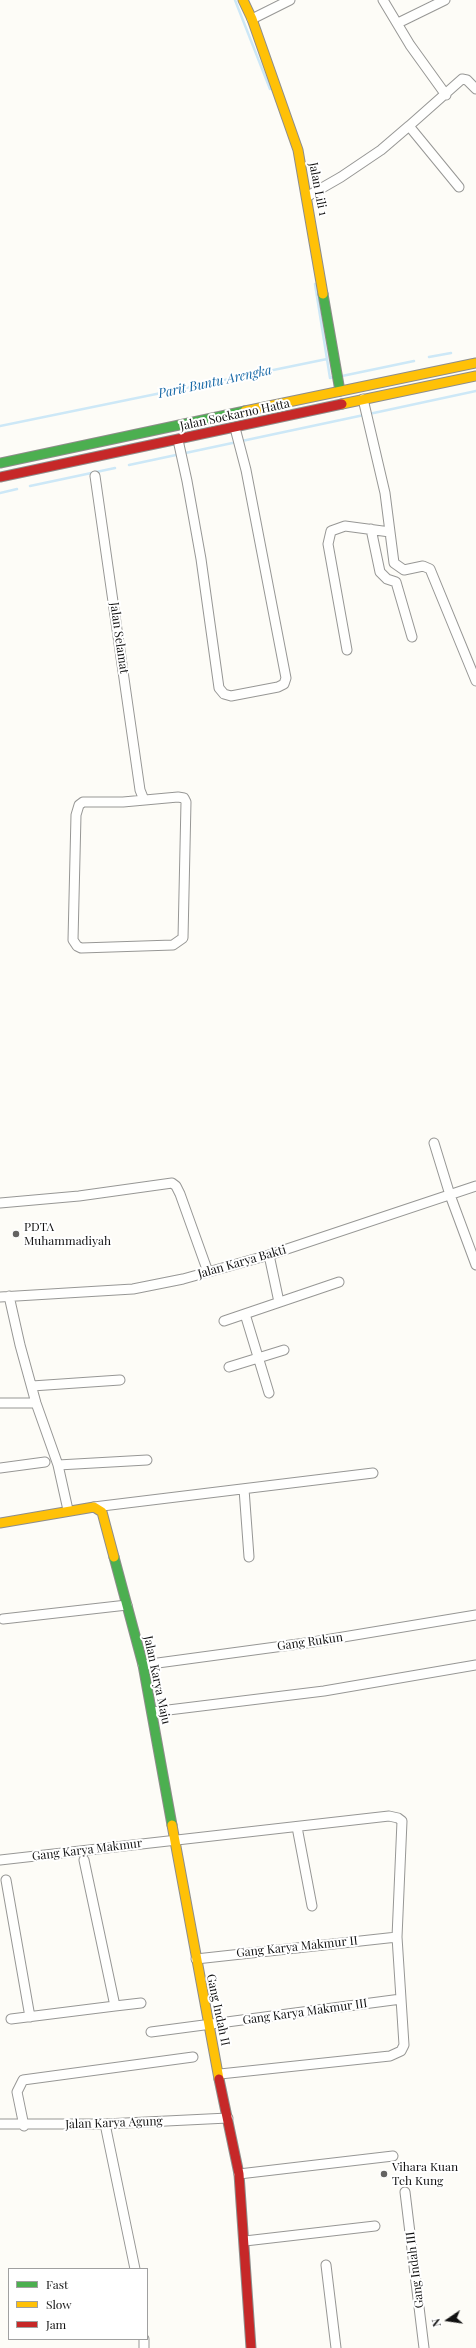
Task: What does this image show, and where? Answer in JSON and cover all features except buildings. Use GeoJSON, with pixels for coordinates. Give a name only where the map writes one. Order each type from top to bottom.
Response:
{"type":"FeatureCollection","features":[{"type":"Feature","properties":{"kind":"street","name":"Jalan Lili 1"},"geometry":{"type":"LineString","coordinates":[[243,0],[252,19],[298,150],[308,196],[340,391]]}},
{"type":"Feature","properties":{"kind":"street"},"geometry":{"type":"LineString","coordinates":[[252,19],[290,0]]}},
{"type":"Feature","properties":{"kind":"street"},"geometry":{"type":"LineString","coordinates":[[383,0],[410,45],[446,95]]}},
{"type":"Feature","properties":{"kind":"street"},"geometry":{"type":"LineString","coordinates":[[398,23],[445,0]]}},
{"type":"Feature","properties":{"kind":"street"},"geometry":{"type":"LineString","coordinates":[[308,196],[347,173],[381,150],[463,79],[467,80],[476,89]]}},
{"type":"Feature","properties":{"kind":"street"},"geometry":{"type":"LineString","coordinates":[[409,126],[459,187]]}},
{"type":"Feature","properties":{"kind":"street","name":"Jalan Soekarno Hatta"},"geometry":{"type":"LineString","coordinates":[[0,463],[136,433],[476,363]]}},
{"type":"Feature","properties":{"kind":"street","name":"Jalan Soekarno Hatta"},"geometry":{"type":"LineString","coordinates":[[0,478],[476,376]]}},
{"type":"Feature","properties":{"kind":"street"},"geometry":{"type":"LineString","coordinates":[[363,399],[385,492],[396,566],[404,570],[422,566],[430,569],[476,681]]}},
{"type":"Feature","properties":{"kind":"street"},"geometry":{"type":"LineString","coordinates":[[178,440],[182,454],[201,559],[218,688],[224,694],[230,696],[278,687],[284,684],[286,678],[235,428]]}},
{"type":"Feature","properties":{"kind":"street"},"geometry":{"type":"LineString","coordinates":[[136,433],[141,448]]}},
{"type":"Feature","properties":{"kind":"street","name":"Jalan Selamat"},"geometry":{"type":"LineString","coordinates":[[95,476],[139,782],[144,800]]}},
{"type":"Feature","properties":{"kind":"street"},"geometry":{"type":"LineString","coordinates":[[347,650],[328,544],[331,531],[345,526],[390,532]]}},
{"type":"Feature","properties":{"kind":"street"},"geometry":{"type":"LineString","coordinates":[[371,529],[380,572],[387,579],[396,582],[412,637]]}},
{"type":"Feature","properties":{"kind":"street"},"geometry":{"type":"LineString","coordinates":[[178,797],[184,798],[186,802],[183,938],[173,945],[81,948],[73,940],[76,815],[79,805],[84,802],[144,800],[178,797]]}},
{"type":"Feature","properties":{"kind":"street"},"geometry":{"type":"LineString","coordinates":[[434,1143],[450,1195],[476,1265]]}},
{"type":"Feature","properties":{"kind":"street"},"geometry":{"type":"LineString","coordinates":[[0,1203],[80,1196],[172,1183],[176,1186],[180,1194],[208,1272]]}},
{"type":"Feature","properties":{"kind":"street","name":"Jalan Karya Bakti"},"geometry":{"type":"LineString","coordinates":[[5,1296],[133,1289],[208,1272],[269,1255],[476,1186]]}},
{"type":"Feature","properties":{"kind":"street"},"geometry":{"type":"LineString","coordinates":[[269,1255],[279,1302]]}},
{"type":"Feature","properties":{"kind":"street"},"geometry":{"type":"LineString","coordinates":[[224,1321],[339,1282]]}},
{"type":"Feature","properties":{"kind":"street"},"geometry":{"type":"LineString","coordinates":[[5,1296],[36,1403],[58,1465],[68,1510]]}},
{"type":"Feature","properties":{"kind":"street"},"geometry":{"type":"LineString","coordinates":[[245,1314],[269,1393]]}},
{"type":"Feature","properties":{"kind":"street"},"geometry":{"type":"LineString","coordinates":[[229,1367],[284,1350]]}},
{"type":"Feature","properties":{"kind":"street"},"geometry":{"type":"LineString","coordinates":[[32,1386],[120,1380]]}},
{"type":"Feature","properties":{"kind":"street"},"geometry":{"type":"LineString","coordinates":[[0,1403],[36,1403]]}},
{"type":"Feature","properties":{"kind":"street"},"geometry":{"type":"LineString","coordinates":[[58,1465],[147,1460]]}},
{"type":"Feature","properties":{"kind":"street"},"geometry":{"type":"LineString","coordinates":[[0,1468],[45,1462]]}},
{"type":"Feature","properties":{"kind":"street"},"geometry":{"type":"LineString","coordinates":[[0,1523],[68,1510],[98,1509],[373,1473]]}},
{"type":"Feature","properties":{"kind":"street"},"geometry":{"type":"LineString","coordinates":[[244,1489],[249,1557]]}},
{"type":"Feature","properties":{"kind":"street","name":"Jalan Karya Maju"},"geometry":{"type":"LineString","coordinates":[[98,1509],[144,1665],[177,1855]]}},
{"type":"Feature","properties":{"kind":"street"},"geometry":{"type":"LineString","coordinates":[[3,1619],[127,1605]]}},
{"type":"Feature","properties":{"kind":"street","name":"Gang Rukun"},"geometry":{"type":"LineString","coordinates":[[144,1665],[320,1641],[476,1614]]}},
{"type":"Feature","properties":{"kind":"street"},"geometry":{"type":"LineString","coordinates":[[152,1712],[324,1691],[476,1665]]}},
{"type":"Feature","properties":{"kind":"street","name":"Gang Karya Makmur"},"geometry":{"type":"LineString","coordinates":[[0,1860],[389,1816],[398,1818],[402,1822],[397,1937]]}},
{"type":"Feature","properties":{"kind":"street"},"geometry":{"type":"LineString","coordinates":[[298,1827],[312,1906]]}},
{"type":"Feature","properties":{"kind":"street","name":"Gang Indah II"},"geometry":{"type":"LineString","coordinates":[[177,1855],[208,2025],[220,2074],[239,2172],[245,2241],[251,2348]]}},
{"type":"Feature","properties":{"kind":"street"},"geometry":{"type":"LineString","coordinates":[[84,1860],[115,2006]]}},
{"type":"Feature","properties":{"kind":"street"},"geometry":{"type":"LineString","coordinates":[[6,1880],[30,2017]]}},
{"type":"Feature","properties":{"kind":"street"},"geometry":{"type":"LineString","coordinates":[[220,2074],[397,2054],[404,2045],[397,1937]]}},
{"type":"Feature","properties":{"kind":"street","name":"Gang Karya Makmur II"},"geometry":{"type":"LineString","coordinates":[[196,1959],[397,1937]]}},
{"type":"Feature","properties":{"kind":"street","name":"Gang Karya Makmur III"},"geometry":{"type":"LineString","coordinates":[[151,2032],[401,1999]]}},
{"type":"Feature","properties":{"kind":"street"},"geometry":{"type":"LineString","coordinates":[[10,2019],[141,2003]]}},
{"type":"Feature","properties":{"kind":"street"},"geometry":{"type":"LineString","coordinates":[[24,2126],[17,2092],[23,2080],[193,2057]]}},
{"type":"Feature","properties":{"kind":"street","name":"Jalan Karya Agung"},"geometry":{"type":"LineString","coordinates":[[0,2124],[24,2126],[106,2124],[228,2118]]}},
{"type":"Feature","properties":{"kind":"street"},"geometry":{"type":"LineString","coordinates":[[106,2124],[134,2268]]}},
{"type":"Feature","properties":{"kind":"street"},"geometry":{"type":"LineString","coordinates":[[239,2172],[393,2156]]}},
{"type":"Feature","properties":{"kind":"street","name":"Gang Indah III"},"geometry":{"type":"LineString","coordinates":[[405,2192],[424,2348]]}},
{"type":"Feature","properties":{"kind":"street"},"geometry":{"type":"LineString","coordinates":[[245,2241],[375,2226]]}},
{"type":"Feature","properties":{"kind":"street"},"geometry":{"type":"LineString","coordinates":[[326,2265],[336,2348]]}},
{"type":"Feature","properties":{"kind":"waterway"},"geometry":{"type":"LineString","coordinates":[[235,0],[270,89]]}},
{"type":"Feature","properties":{"kind":"waterway"},"geometry":{"type":"LineString","coordinates":[[315,284],[327,359]]}},
{"type":"Feature","properties":{"kind":"waterway","name":"Parit Buntu Arengka"},"geometry":{"type":"LineString","coordinates":[[429,357],[451,353]]}},
{"type":"Feature","properties":{"kind":"waterway","name":"Parit Buntu Arengka"},"geometry":{"type":"LineString","coordinates":[[0,426],[327,359],[330,378],[333,377]]}},
{"type":"Feature","properties":{"kind":"waterway","name":"Parit Buntu Arengka"},"geometry":{"type":"LineString","coordinates":[[342,376],[414,361]]}},
{"type":"Feature","properties":{"kind":"waterway","name":"Parit Buntu Arengka"},"geometry":{"type":"LineString","coordinates":[[369,414],[476,391]]}},
{"type":"Feature","properties":{"kind":"waterway","name":"Parit Buntu Arengka"},"geometry":{"type":"LineString","coordinates":[[129,465],[364,415]]}},
{"type":"Feature","properties":{"kind":"waterway","name":"Parit Buntu Arengka"},"geometry":{"type":"LineString","coordinates":[[30,486],[115,468]]}},
{"type":"Feature","properties":{"kind":"waterway","name":"Parit Buntu Arengka"},"geometry":{"type":"LineString","coordinates":[[0,493],[17,489]]}},
{"type":"Feature","properties":{"kind":"traffic: fast"},"geometry":{"type":"LineString","coordinates":[[323,294],[340,391]]}},
{"type":"Feature","properties":{"kind":"traffic: fast"},"geometry":{"type":"LineString","coordinates":[[0,463],[245,411]]}},
{"type":"Feature","properties":{"kind":"traffic: fast"},"geometry":{"type":"LineString","coordinates":[[114,1557],[143,1665],[172,1825]]}},
{"type":"Feature","properties":{"kind":"traffic: slow"},"geometry":{"type":"LineString","coordinates":[[243,0],[252,19],[298,150],[323,294]]}},
{"type":"Feature","properties":{"kind":"traffic: slow"},"geometry":{"type":"LineString","coordinates":[[245,411],[476,363]]}},
{"type":"Feature","properties":{"kind":"traffic: slow"},"geometry":{"type":"LineString","coordinates":[[342,404],[476,376]]}},
{"type":"Feature","properties":{"kind":"traffic: slow"},"geometry":{"type":"LineString","coordinates":[[0,1523],[94,1507],[102,1512],[114,1557]]}},
{"type":"Feature","properties":{"kind":"traffic: slow"},"geometry":{"type":"LineString","coordinates":[[172,1825],[219,2079]]}},
{"type":"Feature","properties":{"kind":"traffic: jam"},"geometry":{"type":"LineString","coordinates":[[0,477],[342,404]]}},
{"type":"Feature","properties":{"kind":"traffic: jam"},"geometry":{"type":"LineString","coordinates":[[219,2079],[239,2174],[251,2348]]}},
{"type":"Feature","properties":{"kind":"place","name":"PDTA Muhammadiyah"},"geometry":{"type":"Point","coordinates":[16,1234]}},
{"type":"Feature","properties":{"kind":"place","name":"Vihara Kuan Teh Kung"},"geometry":{"type":"Point","coordinates":[384,2174]}}]}
